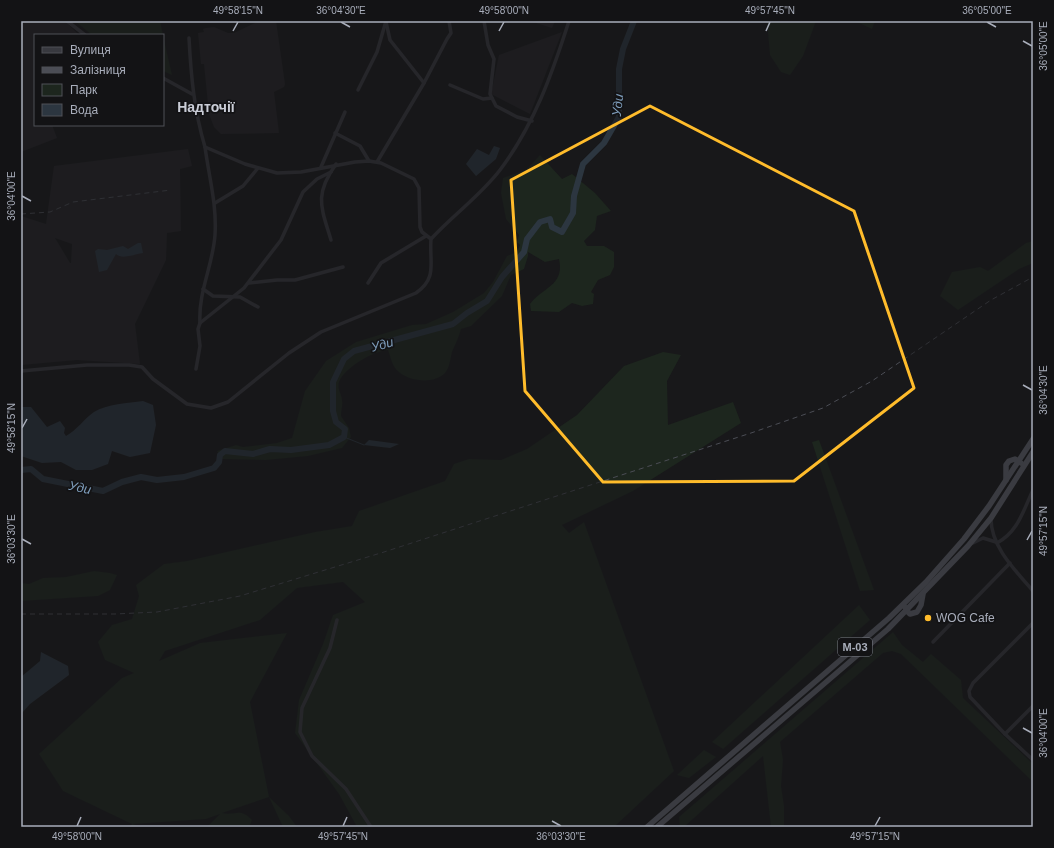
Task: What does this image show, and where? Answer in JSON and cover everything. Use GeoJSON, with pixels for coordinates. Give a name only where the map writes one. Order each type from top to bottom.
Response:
{"type":"FeatureCollection","features":[{"type":"Feature","properties":{"kind":"highway","name":"М-03"},"geometry":{"type":"LineString","coordinates":[[647,827],[907,600],[964,539],[1033,439]]}},
{"type":"Feature","properties":{"kind":"highway","name":"М-03"},"geometry":{"type":"LineString","coordinates":[[657,827],[888,629],[968,546],[991,518],[1033,452]]}},
{"type":"Feature","properties":{"kind":"highway"},"geometry":{"type":"LineString","coordinates":[[1019,461],[1024,467]]}},
{"type":"Feature","properties":{"kind":"highway"},"geometry":{"type":"LineString","coordinates":[[907,600],[906,610],[910,614],[917,612],[921,605],[923,593]]}},
{"type":"Feature","properties":{"kind":"street"},"geometry":{"type":"LineString","coordinates":[[67,21],[85,34]]}},
{"type":"Feature","properties":{"kind":"street"},"geometry":{"type":"LineString","coordinates":[[386,21],[390,40],[424,83]]}},
{"type":"Feature","properties":{"kind":"street"},"geometry":{"type":"LineString","coordinates":[[358,90],[372,62],[386,21]]}},
{"type":"Feature","properties":{"kind":"street"},"geometry":{"type":"LineString","coordinates":[[377,162],[424,83],[451,33],[448,21]]}},
{"type":"Feature","properties":{"kind":"street"},"geometry":{"type":"LineString","coordinates":[[484,21],[488,45],[494,59],[490,94],[496,106],[517,117],[532,121]]}},
{"type":"Feature","properties":{"kind":"street"},"geometry":{"type":"LineString","coordinates":[[21,371],[87,365],[129,365],[142,367],[153,379],[187,404],[204,408],[220,407],[252,384],[306,341],[321,332],[397,302],[422,289],[430,279],[431,239],[484,189],[500,170],[532,121],[548,82],[569,21]]}},
{"type":"Feature","properties":{"kind":"street"},"geometry":{"type":"LineString","coordinates":[[189,38],[192,94],[197,122],[205,147],[214,204],[215,236],[212,256],[199,306],[200,323],[198,328],[200,346],[196,369]]}},
{"type":"Feature","properties":{"kind":"street"},"geometry":{"type":"LineString","coordinates":[[164,79],[192,94]]}},
{"type":"Feature","properties":{"kind":"street"},"geometry":{"type":"LineString","coordinates":[[450,85],[483,99],[492,98]]}},
{"type":"Feature","properties":{"kind":"street"},"geometry":{"type":"LineString","coordinates":[[321,167],[345,112]]}},
{"type":"Feature","properties":{"kind":"street"},"geometry":{"type":"LineString","coordinates":[[335,132],[360,146],[370,161]]}},
{"type":"Feature","properties":{"kind":"street"},"geometry":{"type":"LineString","coordinates":[[205,147],[245,164],[277,173],[301,172],[336,164],[370,161],[377,162],[414,179],[419,188],[420,227],[422,232],[431,239]]}},
{"type":"Feature","properties":{"kind":"street"},"geometry":{"type":"LineString","coordinates":[[331,240],[320,199],[330,172],[336,164]]}},
{"type":"Feature","properties":{"kind":"street"},"geometry":{"type":"LineString","coordinates":[[214,204],[243,186],[258,168]]}},
{"type":"Feature","properties":{"kind":"street"},"geometry":{"type":"LineString","coordinates":[[200,323],[249,283],[281,240],[302,192],[317,178],[330,172]]}},
{"type":"Feature","properties":{"kind":"street"},"geometry":{"type":"LineString","coordinates":[[368,283],[381,263],[426,236]]}},
{"type":"Feature","properties":{"kind":"street"},"geometry":{"type":"LineString","coordinates":[[249,283],[295,280],[342,267]]}},
{"type":"Feature","properties":{"kind":"street"},"geometry":{"type":"LineString","coordinates":[[203,289],[213,296],[240,297],[258,307]]}},
{"type":"Feature","properties":{"kind":"street"},"geometry":{"type":"LineString","coordinates":[[997,543],[1007,538],[1017,527],[1033,490]]}},
{"type":"Feature","properties":{"kind":"street"},"geometry":{"type":"LineString","coordinates":[[991,518],[991,526],[997,543],[1010,563],[1033,591]]}},
{"type":"Feature","properties":{"kind":"street"},"geometry":{"type":"LineString","coordinates":[[968,546],[983,538],[991,539],[997,543]]}},
{"type":"Feature","properties":{"kind":"street"},"geometry":{"type":"LineString","coordinates":[[933,642],[1010,563]]}},
{"type":"Feature","properties":{"kind":"street"},"geometry":{"type":"LineString","coordinates":[[338,620],[330,648],[302,708],[300,732],[312,756],[346,789],[371,827]]}},
{"type":"Feature","properties":{"kind":"street"},"geometry":{"type":"LineString","coordinates":[[1033,623],[973,683],[969,691],[970,697],[1005,734],[1033,760]]}},
{"type":"Feature","properties":{"kind":"street"},"geometry":{"type":"LineString","coordinates":[[1005,734],[1033,706]]}},
{"type":"Feature","properties":{"kind":"highlighted area"},"geometry":{"type":"Polygon","coordinates":[[[650,106],[854,211],[914,388],[794,481],[603,482],[525,391],[511,180],[650,106]]]}},
{"type":"Feature","properties":{"kind":"shaded area"},"geometry":{"type":"Polygon","coordinates":[[[21,21],[65,21],[78,34],[34,34],[34,126],[52,126],[57,138],[21,152],[21,21]]]}},
{"type":"Feature","properties":{"kind":"shaded area"},"geometry":{"type":"Polygon","coordinates":[[[259,21],[276,21],[285,84],[284,87],[274,92],[279,133],[221,134],[214,127],[209,114],[204,64],[201,64],[198,33],[204,32],[203,29],[214,27],[228,33],[234,33],[259,21]]]}},
{"type":"Feature","properties":{"kind":"shaded area"},"geometry":{"type":"Polygon","coordinates":[[[530,21],[555,21],[552,28],[530,21]]]}},
{"type":"Feature","properties":{"kind":"shaded area"},"geometry":{"type":"Polygon","coordinates":[[[562,32],[530,114],[491,94],[499,55],[562,32]]]}},
{"type":"Feature","properties":{"kind":"shaded area"},"geometry":{"type":"Polygon","coordinates":[[[188,149],[192,166],[180,169],[181,231],[167,233],[166,260],[135,324],[140,364],[77,360],[21,365],[21,216],[46,224],[54,166],[188,149]],[[55,238],[70,263],[71,263],[72,244],[55,238]]]}},
{"type":"Feature","properties":{"kind":"green space"},"geometry":{"type":"Polygon","coordinates":[[[75,21],[160,21],[163,34],[91,34],[75,21]]]}},
{"type":"Feature","properties":{"kind":"green space"},"geometry":{"type":"Polygon","coordinates":[[[767,21],[816,21],[803,56],[790,75],[781,72],[770,55],[767,21]]]}},
{"type":"Feature","properties":{"kind":"green space"},"geometry":{"type":"Polygon","coordinates":[[[855,21],[875,21],[872,29],[855,21]]]}},
{"type":"Feature","properties":{"kind":"green space"},"geometry":{"type":"Polygon","coordinates":[[[164,40],[172,75],[164,71],[164,40]]]}},
{"type":"Feature","properties":{"kind":"green space"},"geometry":{"type":"Polygon","coordinates":[[[540,155],[562,179],[572,174],[595,193],[611,211],[597,216],[595,230],[584,241],[587,246],[604,246],[614,252],[614,267],[610,275],[598,280],[591,292],[594,294],[593,304],[582,306],[572,303],[559,312],[531,311],[530,304],[556,281],[560,268],[559,259],[545,262],[528,252],[524,269],[511,275],[502,296],[471,326],[461,329],[452,352],[448,368],[441,377],[429,380],[416,380],[409,378],[395,368],[388,350],[375,353],[360,361],[342,376],[339,382],[342,398],[341,416],[349,428],[351,437],[342,448],[308,456],[266,460],[222,459],[217,451],[236,445],[243,447],[277,443],[292,438],[305,391],[326,361],[356,342],[412,325],[426,324],[453,312],[484,293],[493,282],[507,256],[517,252],[520,245],[517,242],[519,235],[506,219],[501,193],[503,178],[526,170],[540,155]]]}},
{"type":"Feature","properties":{"kind":"green space"},"geometry":{"type":"Polygon","coordinates":[[[1033,241],[1033,263],[1019,269],[958,310],[940,296],[952,272],[980,267],[988,271],[1026,243],[1033,241]]]}},
{"type":"Feature","properties":{"kind":"green space"},"geometry":{"type":"Polygon","coordinates":[[[663,352],[681,355],[667,381],[668,425],[733,402],[741,423],[633,491],[562,525],[569,533],[584,522],[674,771],[614,827],[357,827],[339,794],[295,733],[299,700],[323,644],[333,615],[365,602],[343,582],[297,588],[260,620],[165,651],[159,661],[200,643],[287,633],[250,702],[269,797],[222,813],[241,813],[248,816],[252,820],[249,827],[207,827],[220,814],[206,819],[133,824],[141,827],[130,827],[132,824],[63,791],[39,754],[122,678],[134,673],[105,660],[98,642],[112,625],[132,619],[139,596],[136,585],[164,564],[187,561],[315,532],[352,526],[359,511],[445,481],[454,464],[469,459],[501,460],[527,449],[577,415],[624,366],[663,352]]]}},
{"type":"Feature","properties":{"kind":"green space"},"geometry":{"type":"Polygon","coordinates":[[[819,440],[874,590],[860,591],[812,442],[819,440]]]}},
{"type":"Feature","properties":{"kind":"green space"},"geometry":{"type":"Polygon","coordinates":[[[94,571],[117,575],[110,590],[98,596],[21,601],[21,583],[29,584],[43,578],[66,577],[94,571]]]}},
{"type":"Feature","properties":{"kind":"green space"},"geometry":{"type":"Polygon","coordinates":[[[859,605],[870,620],[723,749],[712,742],[859,605]]]}},
{"type":"Feature","properties":{"kind":"green space"},"geometry":{"type":"Polygon","coordinates":[[[893,632],[902,645],[923,662],[931,654],[961,680],[963,698],[1033,764],[1033,782],[901,654],[892,651],[883,653],[780,742],[783,760],[781,786],[784,806],[784,827],[771,827],[763,756],[684,827],[680,827],[679,817],[893,632]]]}},
{"type":"Feature","properties":{"kind":"green space"},"geometry":{"type":"Polygon","coordinates":[[[704,750],[716,757],[689,778],[677,775],[704,750]]]}},
{"type":"Feature","properties":{"kind":"green space"},"geometry":{"type":"Polygon","coordinates":[[[269,797],[289,816],[297,827],[283,827],[269,797]]]}},
{"type":"Feature","properties":{"kind":"water"},"geometry":{"type":"Polygon","coordinates":[[[494,146],[500,148],[496,159],[476,176],[466,164],[477,149],[489,155],[494,146]]]}},
{"type":"Feature","properties":{"kind":"water"},"geometry":{"type":"Polygon","coordinates":[[[138,243],[141,243],[143,253],[125,257],[116,254],[107,270],[99,272],[95,251],[98,249],[107,250],[123,246],[128,249],[138,243]]]}},
{"type":"Feature","properties":{"kind":"water"},"geometry":{"type":"Polygon","coordinates":[[[143,401],[153,405],[156,425],[150,453],[130,457],[112,451],[108,464],[92,470],[76,470],[61,462],[42,463],[21,456],[21,407],[31,407],[47,427],[60,421],[65,428],[64,433],[66,436],[99,409],[118,404],[143,401]]]}},
{"type":"Feature","properties":{"kind":"water"},"geometry":{"type":"Polygon","coordinates":[[[369,440],[399,444],[390,448],[364,445],[369,440]]]}},
{"type":"Feature","properties":{"kind":"water"},"geometry":{"type":"Polygon","coordinates":[[[41,652],[68,666],[69,675],[30,704],[21,714],[21,677],[40,661],[41,652]]]}},
{"type":"Feature","properties":{"kind":"waterway","name":"Уди"},"geometry":{"type":"LineString","coordinates":[[21,470],[31,469],[43,479],[103,491],[122,482],[141,477],[157,480],[184,477],[214,468],[219,462],[220,455],[225,451],[253,454],[270,449],[291,450],[329,445],[344,437],[345,429],[336,422],[333,411],[333,382],[344,359],[354,351],[453,324],[467,313],[487,301],[502,277],[524,252],[527,239],[540,222],[550,219],[552,227],[562,232],[573,213],[574,196],[583,164],[604,143],[619,117],[619,69],[623,49],[634,21]]}},
{"type":"Feature","properties":{"kind":"waterway"},"geometry":{"type":"LineString","coordinates":[[344,437],[364,445]]}},
{"type":"Feature","properties":{"kind":"railway"},"geometry":{"type":"LineString","coordinates":[[21,214],[50,212],[73,202],[171,190]]}},
{"type":"Feature","properties":{"kind":"railway"},"geometry":{"type":"LineString","coordinates":[[21,614],[115,614],[157,612],[240,596],[384,552],[751,433],[823,408],[872,381],[991,300],[1033,277]]}},
{"type":"Feature","properties":{"kind":"place","name":"WOG Cafe"},"geometry":{"type":"Point","coordinates":[928,618]}},
{"type":"Feature","properties":{"kind":"district","name":"Надточії"},"geometry":{"type":"Point","coordinates":[206,107]}}]}
